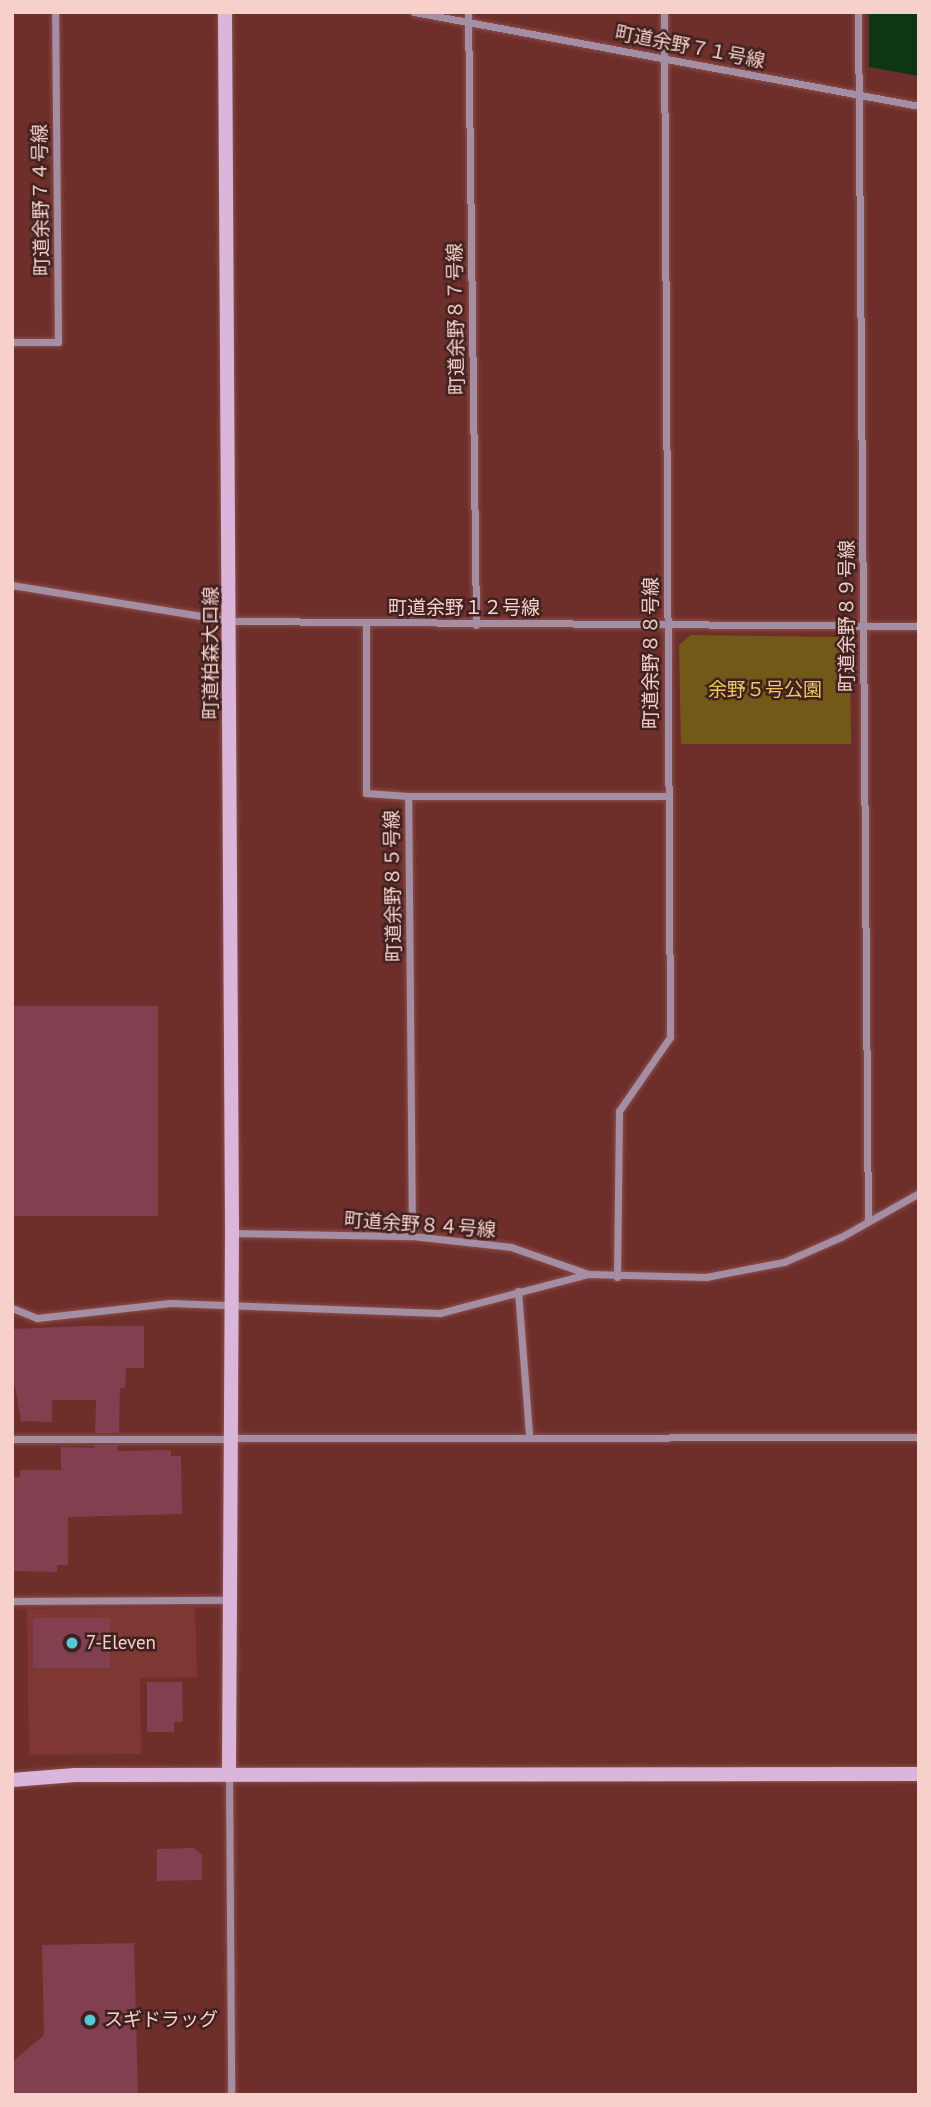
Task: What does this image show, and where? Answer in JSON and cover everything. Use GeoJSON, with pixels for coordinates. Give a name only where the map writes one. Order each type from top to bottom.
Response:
{"type":"FeatureCollection","features":[{"type":"Feature","properties":{"kind":"street","name":"町道余野７４号線"},"geometry":{"type":"LineString","coordinates":[[12,342],[58,342],[55,12]]}},
{"type":"Feature","properties":{"kind":"street","name":"町道柏森大口線"},"geometry":{"type":"LineString","coordinates":[[225,12],[231,621],[232,1300],[228,1600],[229,1774]]}},
{"type":"Feature","properties":{"kind":"street","name":"町道余野７１号線"},"geometry":{"type":"LineString","coordinates":[[414,12],[919,106]]}},
{"type":"Feature","properties":{"kind":"street","name":"町道余野８７号線"},"geometry":{"type":"LineString","coordinates":[[468,12],[476,625]]}},
{"type":"Feature","properties":{"kind":"street","name":"町道余野８８号線"},"geometry":{"type":"LineString","coordinates":[[617,1277],[619,1111],[670,1037],[664,12]]}},
{"type":"Feature","properties":{"kind":"street","name":"町道余野８９号線"},"geometry":{"type":"LineString","coordinates":[[858,12],[868,1219]]}},
{"type":"Feature","properties":{"kind":"street","name":"町道余野１２号線"},"geometry":{"type":"LineString","coordinates":[[12,585],[231,621],[476,625],[919,626]]}},
{"type":"Feature","properties":{"kind":"street"},"geometry":{"type":"LineString","coordinates":[[366,623],[366,793],[408,796]]}},
{"type":"Feature","properties":{"kind":"street","name":"町道余野８５号線"},"geometry":{"type":"LineString","coordinates":[[412,1236],[408,796],[668,796]]}},
{"type":"Feature","properties":{"kind":"street","name":"町道余野８４号線"},"geometry":{"type":"LineString","coordinates":[[232,1233],[412,1236],[511,1247],[588,1274],[617,1277],[742,1273],[784,1262],[919,1193]]}},
{"type":"Feature","properties":{"kind":"street"},"geometry":{"type":"LineString","coordinates":[[12,1308],[37,1318],[170,1303],[232,1300],[440,1313],[588,1274]]}},
{"type":"Feature","properties":{"kind":"street"},"geometry":{"type":"LineString","coordinates":[[518,1291],[530,1435]]}},
{"type":"Feature","properties":{"kind":"street"},"geometry":{"type":"LineString","coordinates":[[12,1439],[530,1435],[919,1437]]}},
{"type":"Feature","properties":{"kind":"street"},"geometry":{"type":"LineString","coordinates":[[12,1601],[228,1600]]}},
{"type":"Feature","properties":{"kind":"street"},"geometry":{"type":"LineString","coordinates":[[229,1774],[231,2095]]}},
{"type":"Feature","properties":{"kind":"street"},"geometry":{"type":"LineString","coordinates":[[12,1780],[229,1774],[919,1774]]}},
{"type":"Feature","properties":{"kind":"shaded area"},"geometry":{"type":"Polygon","coordinates":[[[869,12],[919,12],[919,76],[869,67],[869,12]]]}},
{"type":"Feature","properties":{"kind":"shaded area"},"geometry":{"type":"Polygon","coordinates":[[[195,1607],[197,1677],[140,1678],[141,1754],[29,1755],[27,1609],[195,1607]]]}},
{"type":"Feature","properties":{"kind":"green space","name":"余野５号公園"},"geometry":{"type":"Polygon","coordinates":[[[691,635],[841,637],[850,647],[851,744],[681,744],[679,645],[691,635]]]}},
{"type":"Feature","properties":{"kind":"building"},"geometry":{"type":"Polygon","coordinates":[[[12,1006],[158,1006],[158,1216],[12,1216],[12,1006]]]}},
{"type":"Feature","properties":{"kind":"building"},"geometry":{"type":"Polygon","coordinates":[[[144,1326],[144,1368],[126,1368],[125,1388],[120,1388],[119,1433],[95,1433],[96,1400],[52,1400],[52,1422],[21,1421],[12,1369],[12,1329],[144,1326]]]}},
{"type":"Feature","properties":{"kind":"building"},"geometry":{"type":"Polygon","coordinates":[[[94,1445],[118,1445],[118,1451],[171,1450],[171,1456],[181,1456],[182,1514],[68,1517],[68,1565],[57,1565],[57,1572],[12,1571],[12,1477],[20,1477],[20,1470],[61,1470],[61,1447],[94,1448],[94,1445]]]}},
{"type":"Feature","properties":{"kind":"building","name":"7-Eleven"},"geometry":{"type":"Polygon","coordinates":[[[33,1618],[110,1618],[110,1668],[33,1668],[33,1618]]]}},
{"type":"Feature","properties":{"kind":"building"},"geometry":{"type":"Polygon","coordinates":[[[147,1682],[182,1682],[183,1722],[174,1722],[174,1732],[147,1732],[147,1682]]]}},
{"type":"Feature","properties":{"kind":"building"},"geometry":{"type":"Polygon","coordinates":[[[194,1848],[202,1855],[202,1880],[157,1881],[157,1849],[194,1848]]]}},
{"type":"Feature","properties":{"kind":"building","name":"スギドラッグ"},"geometry":{"type":"Polygon","coordinates":[[[134,1943],[138,2095],[12,2095],[12,2062],[44,2035],[42,1945],[134,1943]]]}},
{"type":"Feature","properties":{"kind":"place","name":"7-Eleven"},"geometry":{"type":"Point","coordinates":[72,1643]}},
{"type":"Feature","properties":{"kind":"place","name":"スギドラッグ"},"geometry":{"type":"Point","coordinates":[90,2020]}}]}
